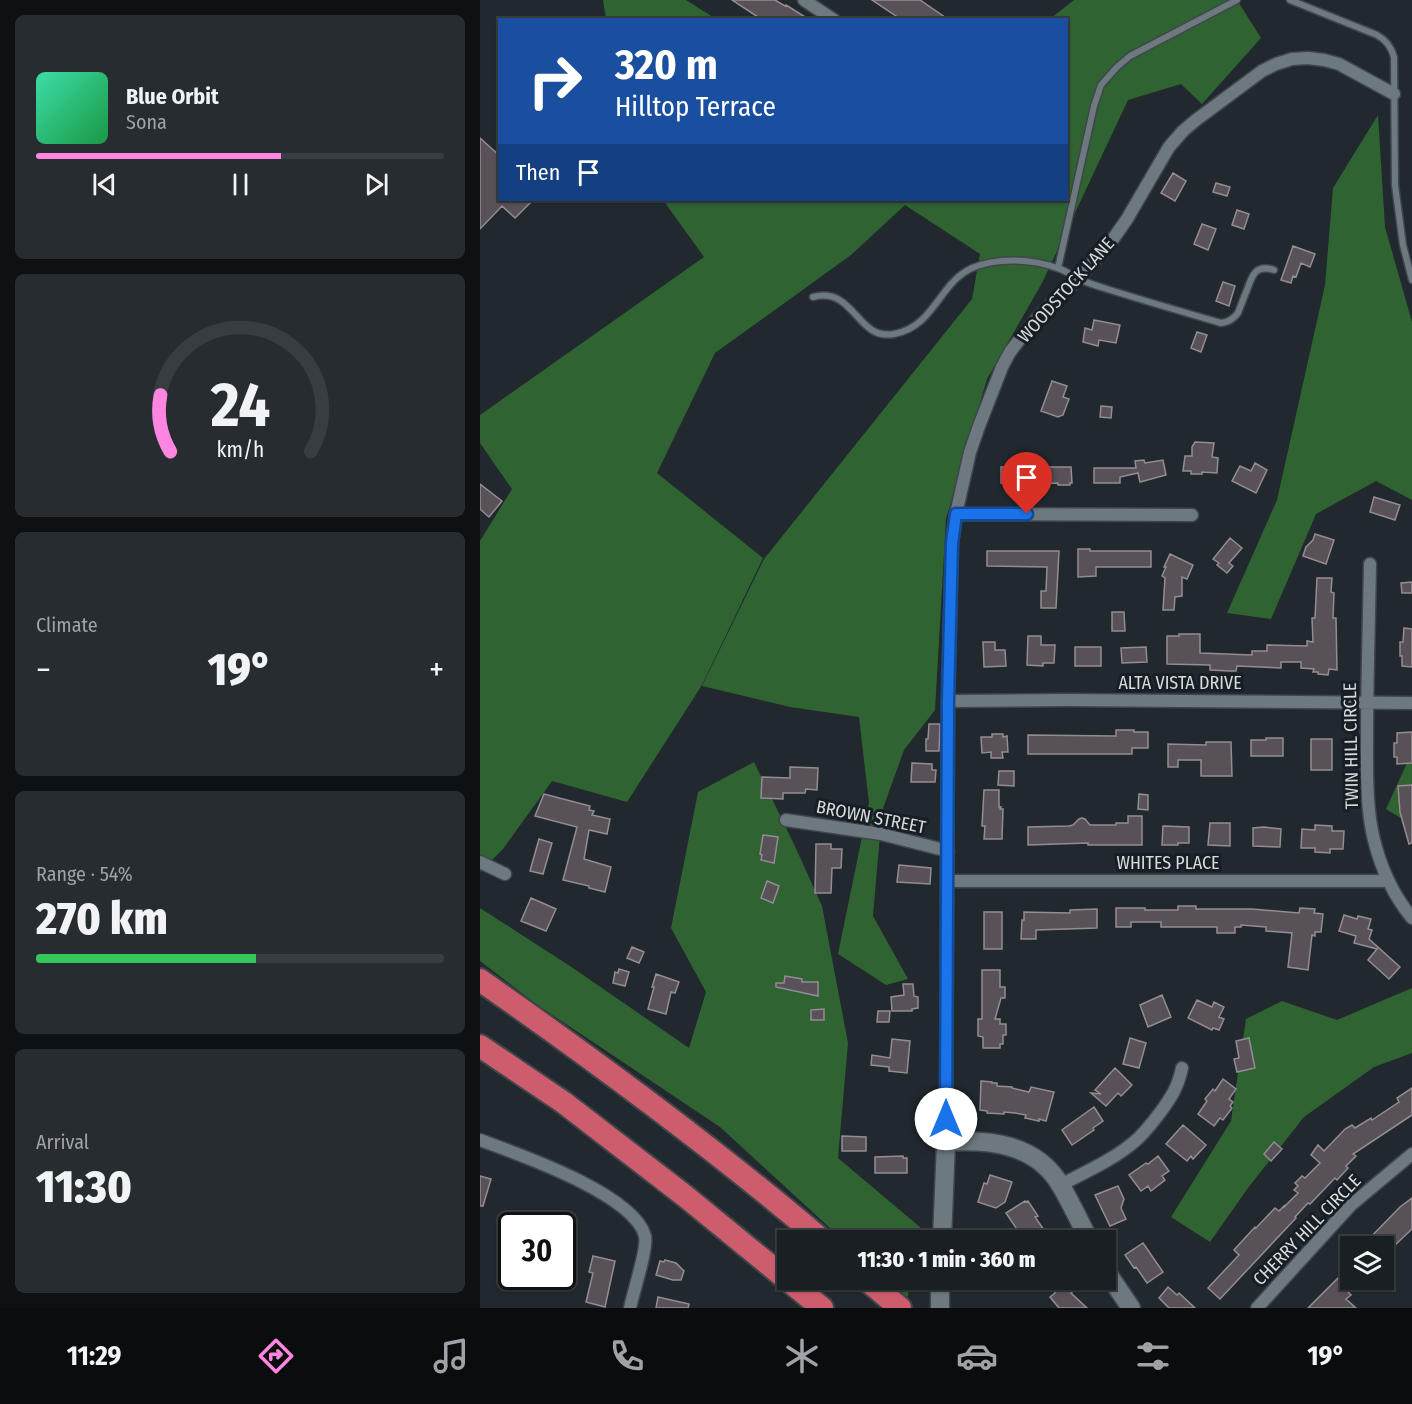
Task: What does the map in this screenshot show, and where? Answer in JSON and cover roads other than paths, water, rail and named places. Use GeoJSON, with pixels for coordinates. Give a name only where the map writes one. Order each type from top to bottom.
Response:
{"type":"FeatureCollection","features":[{"type":"Feature","properties":{"kind":"highway"},"geometry":{"type":"LineString","coordinates":[[480,980],[547,1026],[641,1096],[810,1230]]}},
{"type":"Feature","properties":{"kind":"highway"},"geometry":{"type":"LineString","coordinates":[[480,1046],[600,1130],[711,1216],[822,1308]]}},
{"type":"Feature","properties":{"kind":"highway"},"geometry":{"type":"LineString","coordinates":[[879,1290],[900,1308]]}},
{"type":"Feature","properties":{"kind":"street"},"geometry":{"type":"LineString","coordinates":[[804,0],[831,18]]}},
{"type":"Feature","properties":{"kind":"street","name":"WOODSTOCK LANE"},"geometry":{"type":"LineString","coordinates":[[942,1230],[946,1142],[948,701],[952,543],[970,452],[1002,367],[1023,335],[1111,242],[1169,147],[1183,131],[1262,71],[1292,59],[1324,60],[1339,64],[1394,94]]}},
{"type":"Feature","properties":{"kind":"street"},"geometry":{"type":"LineString","coordinates":[[956,514],[1192,515]]}},
{"type":"Feature","properties":{"kind":"street","name":"TWIN HILL CIRCLE"},"geometry":{"type":"LineString","coordinates":[[1370,564],[1367,703],[1369,815],[1376,849],[1388,881],[1412,918]]}},
{"type":"Feature","properties":{"kind":"street","name":"ALTA VISTA DRIVE"},"geometry":{"type":"LineString","coordinates":[[948,701],[1412,703]]}},
{"type":"Feature","properties":{"kind":"street","name":"BROWN STREET"},"geometry":{"type":"LineString","coordinates":[[786,820],[881,834],[948,850]]}},
{"type":"Feature","properties":{"kind":"street"},"geometry":{"type":"LineString","coordinates":[[480,862],[505,874]]}},
{"type":"Feature","properties":{"kind":"street","name":"WHITES PLACE"},"geometry":{"type":"LineString","coordinates":[[948,880],[1388,881]]}},
{"type":"Feature","properties":{"kind":"street"},"geometry":{"type":"LineString","coordinates":[[1061,1185],[1116,1155],[1144,1132],[1168,1103],[1179,1083],[1182,1068]]}},
{"type":"Feature","properties":{"kind":"street"},"geometry":{"type":"LineString","coordinates":[[480,1140],[540,1162],[579,1180],[614,1201],[641,1227],[646,1243],[630,1308]]}},
{"type":"Feature","properties":{"kind":"street"},"geometry":{"type":"LineString","coordinates":[[946,1142],[969,1140],[990,1142],[1026,1152],[1040,1161],[1061,1185],[1084,1230]]}},
{"type":"Feature","properties":{"kind":"street","name":"CHERRY HILL CIRCLE"},"geometry":{"type":"LineString","coordinates":[[1257,1308],[1352,1205],[1412,1154]]}},
{"type":"Feature","properties":{"kind":"street"},"geometry":{"type":"LineString","coordinates":[[1116,1287],[1131,1308]]}},
{"type":"Feature","properties":{"kind":"street"},"geometry":{"type":"LineString","coordinates":[[940,1290],[940,1308]]}},
{"type":"Feature","properties":{"kind":"lane"},"geometry":{"type":"LineString","coordinates":[[1058,268],[1094,106],[1101,85],[1130,56],[1237,0]]}},
{"type":"Feature","properties":{"kind":"lane"},"geometry":{"type":"LineString","coordinates":[[1290,0],[1377,35],[1385,39],[1391,48],[1394,57],[1395,185],[1403,245],[1412,280]]}},
{"type":"Feature","properties":{"kind":"lane"},"geometry":{"type":"LineString","coordinates":[[813,297],[828,295],[839,298],[868,327],[885,335],[894,334],[918,324],[928,315],[954,281],[971,269],[990,263],[1036,262],[1058,268],[1078,279],[1221,323],[1228,322],[1238,313],[1253,274],[1265,268],[1274,270]]}}]}
